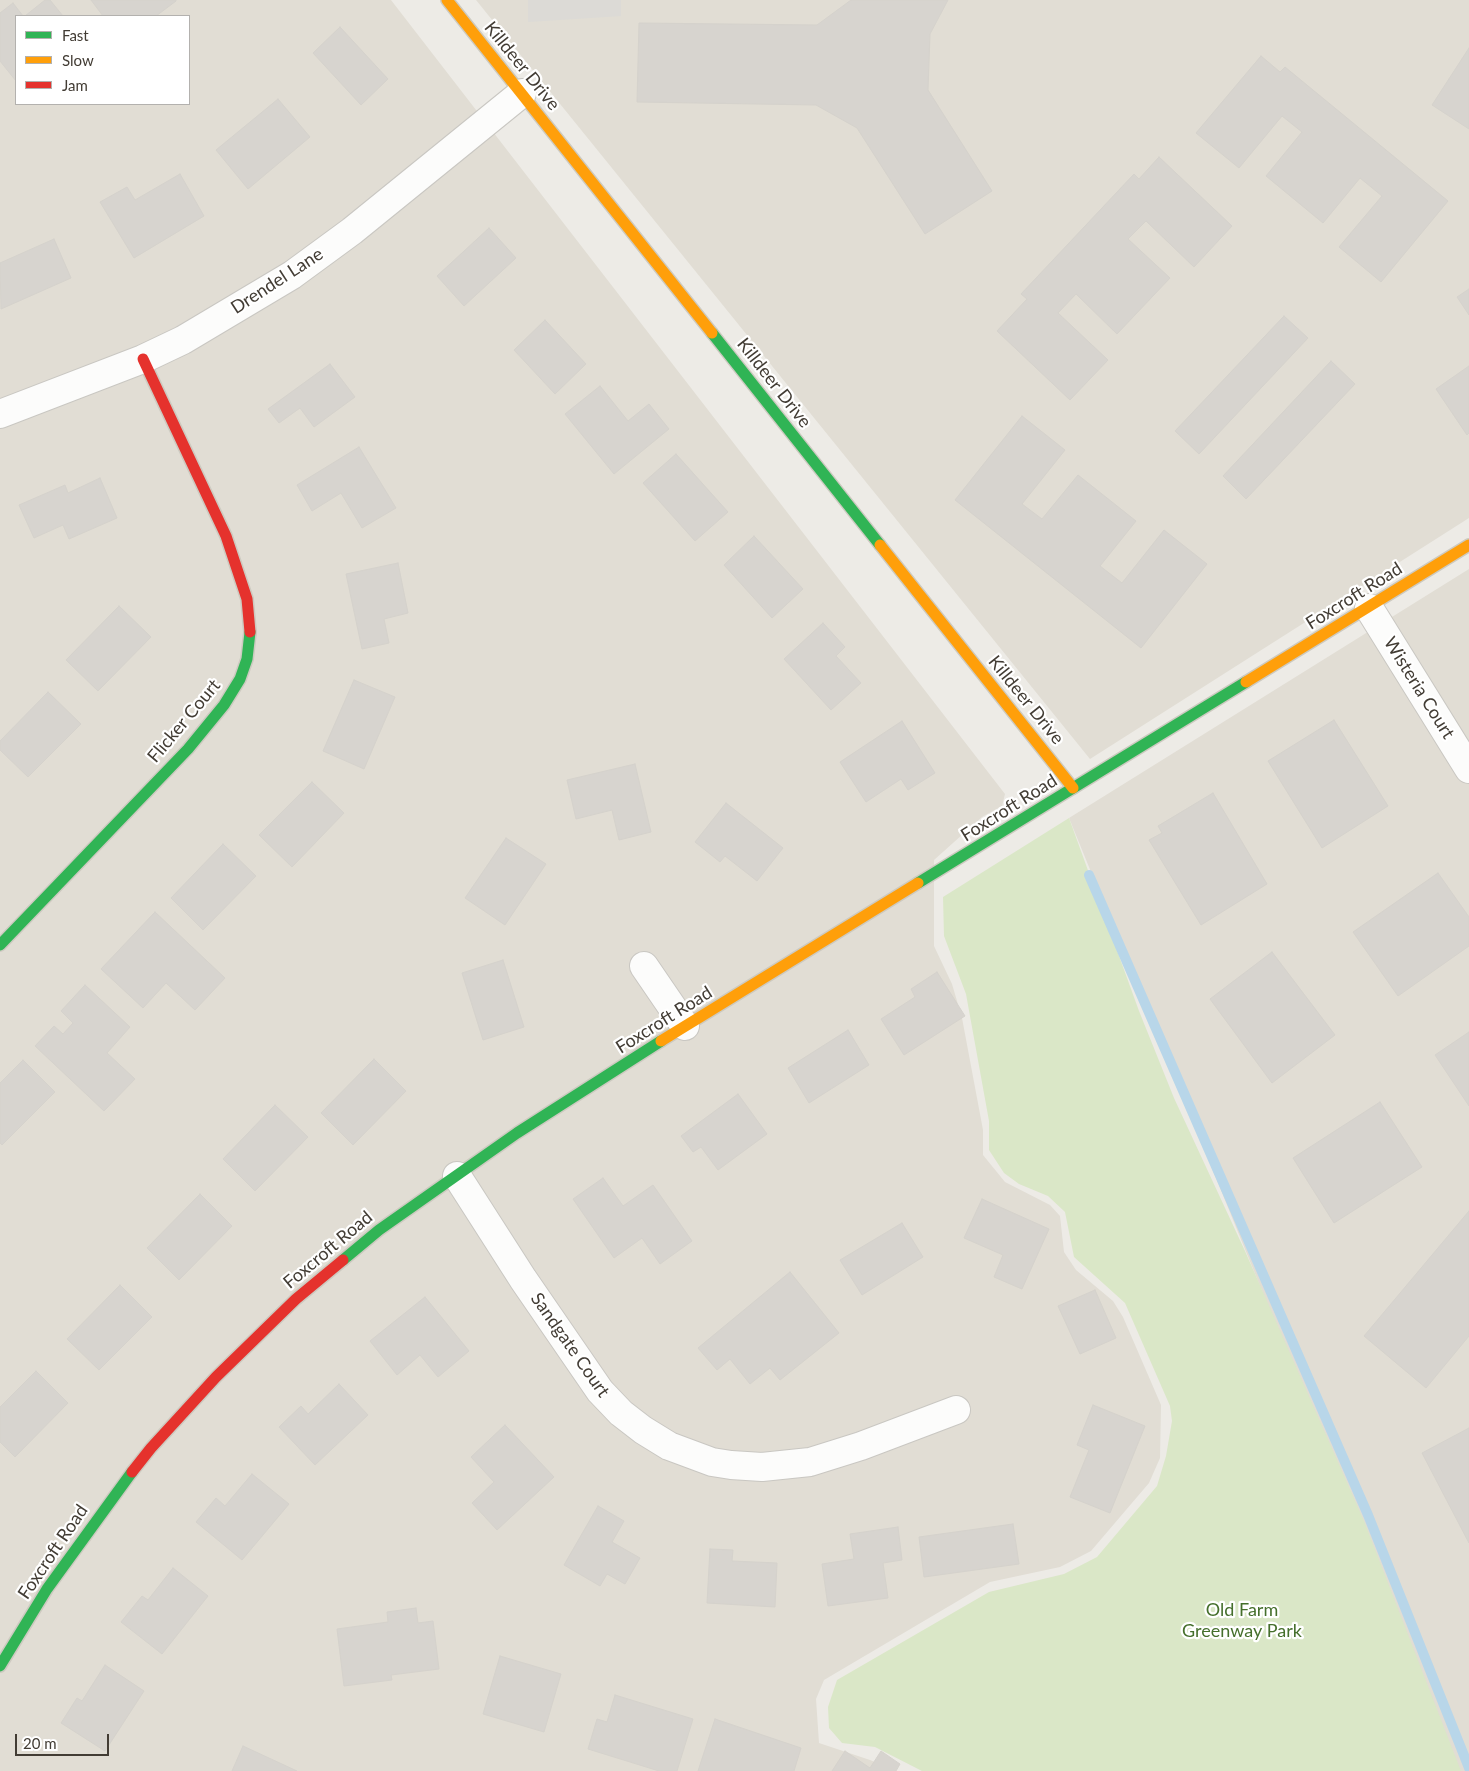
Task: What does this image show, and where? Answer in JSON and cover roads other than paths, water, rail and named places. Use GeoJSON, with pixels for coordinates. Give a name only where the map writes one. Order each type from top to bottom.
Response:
{"type":"FeatureCollection","features":[{"type":"Feature","properties":{"kind":"street","name":"Killdeer Drive"},"geometry":{"type":"LineString","coordinates":[[447,0],[1073,788]]}},
{"type":"Feature","properties":{"kind":"street","name":"Drendel Lane"},"geometry":{"type":"LineString","coordinates":[[0,414],[143,359],[183,340],[292,275],[352,231],[522,93]]}},
{"type":"Feature","properties":{"kind":"street","name":"Flicker Court"},"geometry":{"type":"LineString","coordinates":[[0,945],[188,749],[224,706],[240,679],[246,659],[250,637],[247,598],[226,536],[143,359]]}},
{"type":"Feature","properties":{"kind":"street","name":"Foxcroft Road"},"geometry":{"type":"LineString","coordinates":[[0,1666],[47,1589],[101,1512],[151,1448],[216,1377],[296,1299],[379,1230],[517,1133],[686,1026],[1469,545]]}},
{"type":"Feature","properties":{"kind":"street","name":"Wisteria Court"},"geometry":{"type":"LineString","coordinates":[[1369,608],[1469,769]]}},
{"type":"Feature","properties":{"kind":"street"},"geometry":{"type":"LineString","coordinates":[[644,966],[686,1026]]}},
{"type":"Feature","properties":{"kind":"street","name":"Sandgate Court"},"geometry":{"type":"LineString","coordinates":[[457,1176],[523,1279],[600,1391],[621,1414],[669,1446],[712,1462],[730,1465],[762,1467],[810,1462],[861,1446],[956,1410]]}},
{"type":"Feature","properties":{"kind":"waterway"},"geometry":{"type":"LineString","coordinates":[[1089,875],[1368,1515],[1469,1768]]}},
{"type":"Feature","properties":{"kind":"park label","name":"Old Farm Greenway Park"},"geometry":{"type":"Point","coordinates":[1242,1620]}}]}
